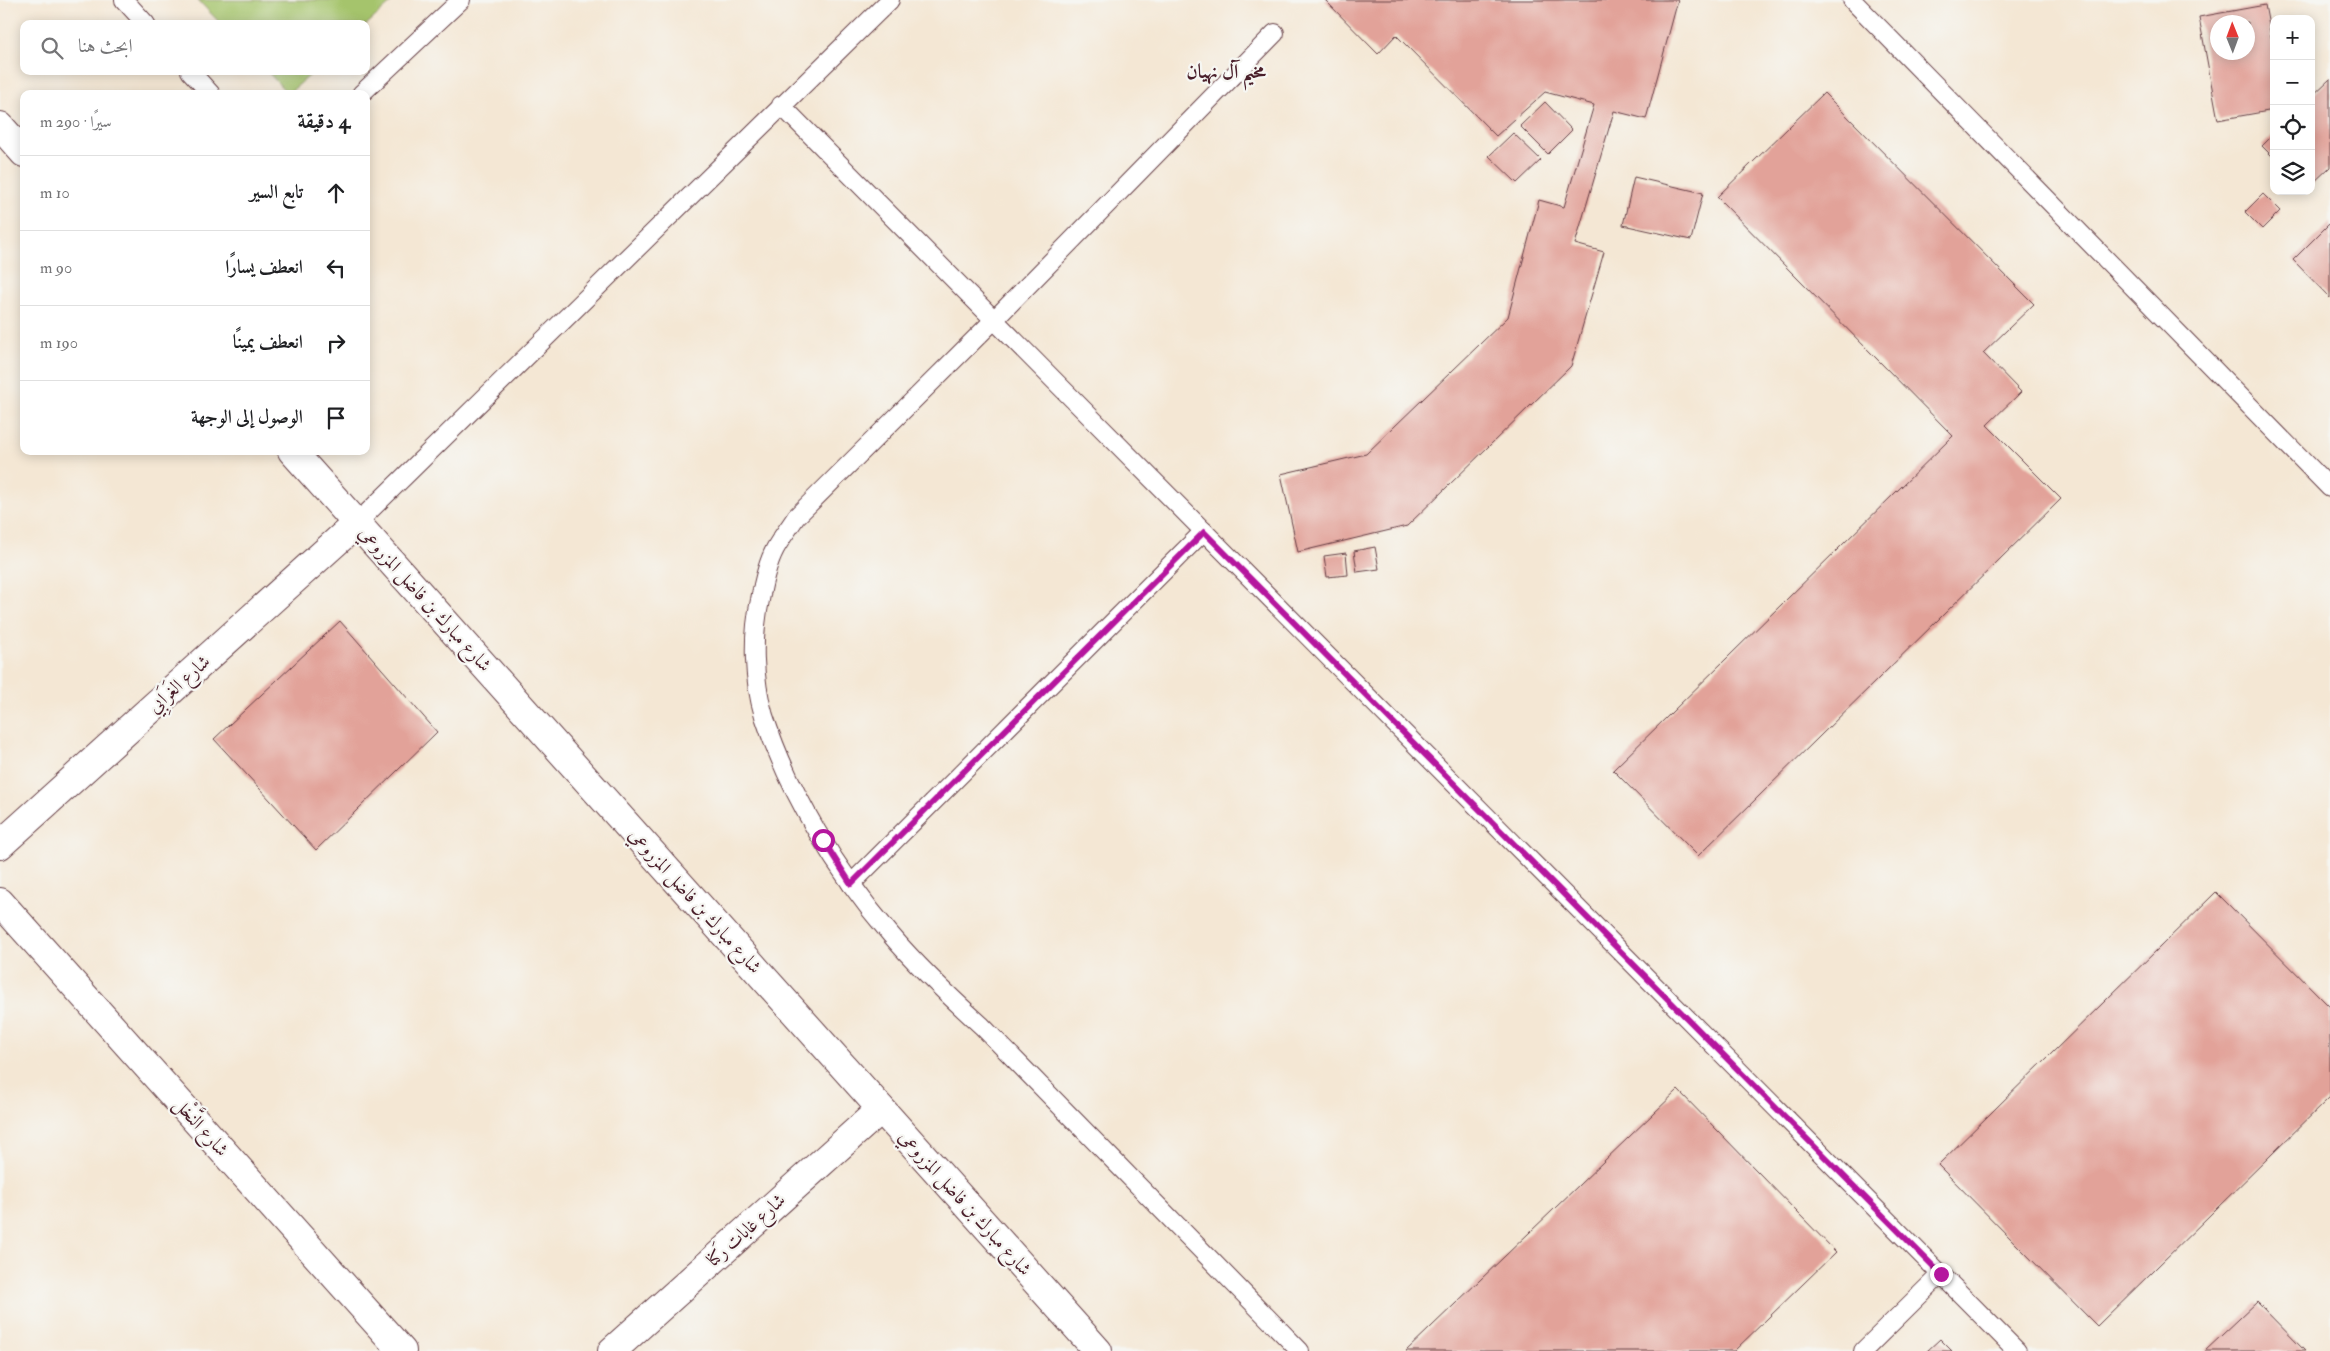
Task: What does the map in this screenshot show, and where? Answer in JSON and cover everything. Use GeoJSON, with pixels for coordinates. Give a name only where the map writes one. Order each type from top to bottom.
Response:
{"type":"FeatureCollection","features":[{"type":"Feature","properties":{"kind":"street"},"geometry":{"type":"LineString","coordinates":[[0,126],[20,148]]}},
{"type":"Feature","properties":{"kind":"street","name":"شارع مبارك بن فاضل المزروعي"},"geometry":{"type":"LineString","coordinates":[[296,455],[1098,1351]]}},
{"type":"Feature","properties":{"kind":"street","name":"شارع الغَرَابِي"},"geometry":{"type":"LineString","coordinates":[[0,845],[357,523]]}},
{"type":"Feature","properties":{"kind":"street","name":"شارع النَّخْل"},"geometry":{"type":"LineString","coordinates":[[0,902],[402,1351]]}},
{"type":"Feature","properties":{"kind":"street","name":"شارع غابات رَكنا"},"geometry":{"type":"LineString","coordinates":[[612,1351],[881,1109]]}},
{"type":"Feature","properties":{"kind":"lane"},"geometry":{"type":"LineString","coordinates":[[124,0],[142,20]]}},
{"type":"Feature","properties":{"kind":"lane"},"geometry":{"type":"LineString","coordinates":[[365,90],[461,0]]}},
{"type":"Feature","properties":{"kind":"lane"},"geometry":{"type":"LineString","coordinates":[[357,523],[890,0]]}},
{"type":"Feature","properties":{"kind":"lane"},"geometry":{"type":"LineString","coordinates":[[1852,0],[2330,488]]}},
{"type":"Feature","properties":{"kind":"lane"},"geometry":{"type":"LineString","coordinates":[[1275,33],[994,320],[796,517],[774,550],[763,582],[754,648],[757,682],[764,714],[798,794],[823,840],[851,884],[890,935],[934,982],[982,1026],[1300,1351]]}},
{"type":"Feature","properties":{"kind":"lane"},"geometry":{"type":"LineString","coordinates":[[193,75],[207,90]]}},
{"type":"Feature","properties":{"kind":"lane"},"geometry":{"type":"LineString","coordinates":[[781,105],[2017,1351]]}},
{"type":"Feature","properties":{"kind":"lane"},"geometry":{"type":"LineString","coordinates":[[851,884],[1204,532]]}},
{"type":"Feature","properties":{"kind":"lane"},"geometry":{"type":"LineString","coordinates":[[1863,1351],[1941,1274]]}},
{"type":"Feature","properties":{"kind":"green space"},"geometry":{"type":"Polygon","coordinates":[[[198,0],[394,0],[370,21],[217,20],[198,0]]]}},
{"type":"Feature","properties":{"kind":"green space"},"geometry":{"type":"Polygon","coordinates":[[[271,75],[310,75],[293,90],[284,90],[271,75]]]}},
{"type":"Feature","properties":{"kind":"building"},"geometry":{"type":"Polygon","coordinates":[[[1325,0],[1678,0],[1646,119],[1614,111],[1575,244],[1604,252],[1571,366],[1407,526],[1298,552],[1281,474],[1366,454],[1508,317],[1539,200],[1564,207],[1594,105],[1545,92],[1496,136],[1396,35],[1378,54],[1325,0]]]}},
{"type":"Feature","properties":{"kind":"building"},"geometry":{"type":"Polygon","coordinates":[[[2265,5],[2270,31],[2270,111],[2218,120],[2199,17],[2210,15],[2265,5]]]}},
{"type":"Feature","properties":{"kind":"building"},"geometry":{"type":"Polygon","coordinates":[[[2330,79],[2330,167],[2315,181],[2315,105],[2315,93],[2330,79]]]}},
{"type":"Feature","properties":{"kind":"building"},"geometry":{"type":"Polygon","coordinates":[[[1824,93],[2034,304],[1983,353],[2021,392],[1987,425],[2061,499],[1698,856],[1613,770],[1953,436],[1717,197],[1824,93]]]}},
{"type":"Feature","properties":{"kind":"building"},"geometry":{"type":"Polygon","coordinates":[[[1545,102],[1572,130],[1548,154],[1520,126],[1545,102]]]}},
{"type":"Feature","properties":{"kind":"building"},"geometry":{"type":"Polygon","coordinates":[[[1513,133],[1541,160],[1517,183],[1489,156],[1513,133]]]}},
{"type":"Feature","properties":{"kind":"building"},"geometry":{"type":"Polygon","coordinates":[[[2270,138],[2270,154],[2262,146],[2270,138]]]}},
{"type":"Feature","properties":{"kind":"building"},"geometry":{"type":"Polygon","coordinates":[[[1634,177],[1703,193],[1691,240],[1623,225],[1634,177]]]}},
{"type":"Feature","properties":{"kind":"building"},"geometry":{"type":"Polygon","coordinates":[[[2263,194],[2280,211],[2262,229],[2245,212],[2263,194]]]}},
{"type":"Feature","properties":{"kind":"building"},"geometry":{"type":"Polygon","coordinates":[[[2330,223],[2330,298],[2293,260],[2330,223]]]}},
{"type":"Feature","properties":{"kind":"building"},"geometry":{"type":"Polygon","coordinates":[[[1375,547],[1379,569],[1357,572],[1354,551],[1375,547]]]}},
{"type":"Feature","properties":{"kind":"building"},"geometry":{"type":"Polygon","coordinates":[[[1346,553],[1348,575],[1327,577],[1324,556],[1346,553]]]}},
{"type":"Feature","properties":{"kind":"building"},"geometry":{"type":"Polygon","coordinates":[[[340,621],[437,732],[316,850],[214,739],[340,621]]]}},
{"type":"Feature","properties":{"kind":"building"},"geometry":{"type":"Polygon","coordinates":[[[2216,892],[2330,1007],[2330,1097],[2097,1326],[1938,1165],[2216,892]]]}},
{"type":"Feature","properties":{"kind":"building"},"geometry":{"type":"Polygon","coordinates":[[[1678,1090],[1836,1252],[1734,1351],[1406,1351],[1678,1090]]]}},
{"type":"Feature","properties":{"kind":"building"},"geometry":{"type":"Polygon","coordinates":[[[2257,1302],[2305,1351],[2205,1351],[2257,1302]]]}},
{"type":"Feature","properties":{"kind":"building"},"geometry":{"type":"Polygon","coordinates":[[[1940,1339],[1952,1351],[1927,1351],[1940,1339]]]}},
{"type":"Feature","properties":{"kind":"district","name":"مخيم آل نهيان"},"geometry":{"type":"Point","coordinates":[1226,71]}},
{"type":"Feature","properties":{"kind":"route"},"geometry":{"type":"LineString","coordinates":[[823,840],[851,884],[1204,532],[1941,1274]]}}]}
